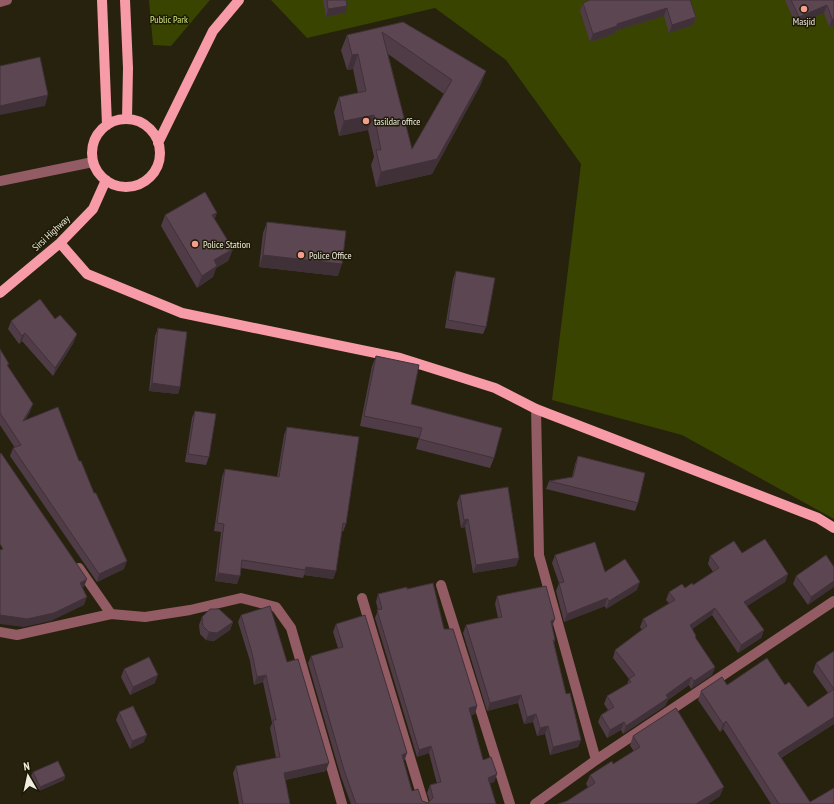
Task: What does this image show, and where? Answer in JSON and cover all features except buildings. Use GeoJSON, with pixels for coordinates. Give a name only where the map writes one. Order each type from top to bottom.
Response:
{"type":"FeatureCollection","features":[{"type":"Feature","properties":{"kind":"main road"},"geometry":{"type":"LineString","coordinates":[[102,0],[107,125]]}},
{"type":"Feature","properties":{"kind":"main road"},"geometry":{"type":"LineString","coordinates":[[125,0],[128,68],[127,119]]}},
{"type":"Feature","properties":{"kind":"main road"},"geometry":{"type":"LineString","coordinates":[[158,143],[213,32],[239,0]]}},
{"type":"Feature","properties":{"kind":"main road"},"geometry":{"type":"LineString","coordinates":[[127,119],[137,121],[146,126],[153,133],[158,143],[160,153],[158,164],[153,173],[146,180],[136,185],[126,187],[115,185],[106,180],[98,172],[93,162],[92,151],[94,141],[99,132],[107,125],[116,121],[127,119]]}},
{"type":"Feature","properties":{"kind":"main road","name":"Sirsi Highway"},"geometry":{"type":"LineString","coordinates":[[0,293],[60,243],[93,209],[106,180]]}},
{"type":"Feature","properties":{"kind":"main road"},"geometry":{"type":"LineString","coordinates":[[60,243],[87,274],[182,313],[400,358],[496,388],[536,409],[818,518],[834,528]]}},
{"type":"Feature","properties":{"kind":"street"},"geometry":{"type":"LineString","coordinates":[[0,2],[7,0]]}},
{"type":"Feature","properties":{"kind":"street"},"geometry":{"type":"LineString","coordinates":[[0,181],[93,162]]}},
{"type":"Feature","properties":{"kind":"street"},"geometry":{"type":"LineString","coordinates":[[536,409],[539,555],[596,760]]}},
{"type":"Feature","properties":{"kind":"street"},"geometry":{"type":"LineString","coordinates":[[75,563],[111,614]]}},
{"type":"Feature","properties":{"kind":"street"},"geometry":{"type":"LineString","coordinates":[[441,585],[510,804]]}},
{"type":"Feature","properties":{"kind":"street"},"geometry":{"type":"LineString","coordinates":[[0,632],[18,635],[111,614],[145,617],[190,610],[241,598],[276,607],[291,628],[342,804]]}},
{"type":"Feature","properties":{"kind":"street"},"geometry":{"type":"LineString","coordinates":[[362,598],[424,804]]}},
{"type":"Feature","properties":{"kind":"street"},"geometry":{"type":"LineString","coordinates":[[535,804],[596,760],[834,600]]}},
{"type":"Feature","properties":{"kind":"green space","name":"Public Park"},"geometry":{"type":"Polygon","coordinates":[[[149,0],[210,0],[171,46],[153,45],[149,0]]]}},
{"type":"Feature","properties":{"kind":"green space"},"geometry":{"type":"Polygon","coordinates":[[[271,0],[834,0],[834,519],[682,435],[552,400],[581,164],[506,60],[435,8],[307,38],[271,0]]]}},
{"type":"Feature","properties":{"kind":"place","name":"Masjid"},"geometry":{"type":"Point","coordinates":[804,9]}},
{"type":"Feature","properties":{"kind":"place","name":"tasildar office"},"geometry":{"type":"Point","coordinates":[366,121]}},
{"type":"Feature","properties":{"kind":"place","name":"Police Station"},"geometry":{"type":"Point","coordinates":[195,244]}},
{"type":"Feature","properties":{"kind":"place","name":"Police Office"},"geometry":{"type":"Point","coordinates":[301,255]}}]}
